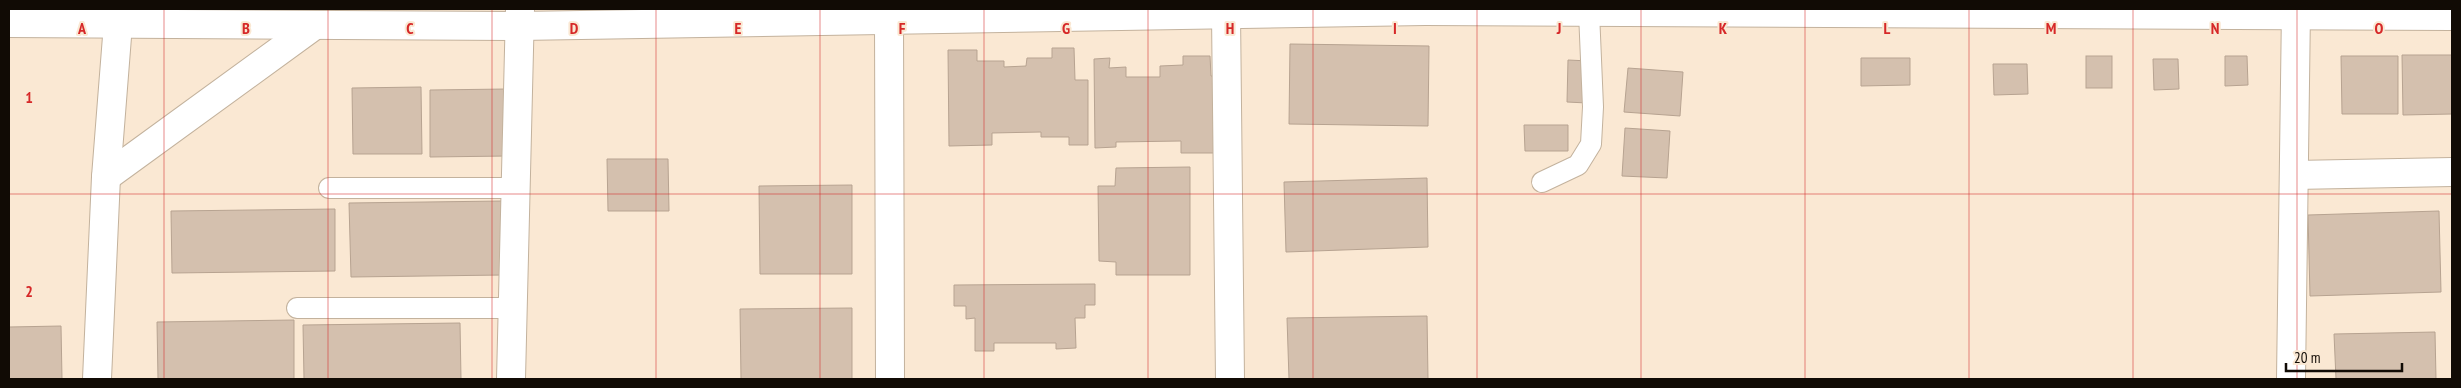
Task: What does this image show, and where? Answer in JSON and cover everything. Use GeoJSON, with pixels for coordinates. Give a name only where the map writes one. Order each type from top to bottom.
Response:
{"type":"FeatureCollection","features":[{"type":"Feature","properties":{"kind":"street"},"geometry":{"type":"LineString","coordinates":[[9,23],[315,24],[520,17],[724,16],[888,19],[997,13],[1226,14],[1264,11],[2296,12],[2452,16]]}},
{"type":"Feature","properties":{"kind":"street"},"geometry":{"type":"LineString","coordinates":[[2292,379],[2296,12]]}},
{"type":"Feature","properties":{"kind":"street"},"geometry":{"type":"LineString","coordinates":[[1226,14],[1230,379]]}},
{"type":"Feature","properties":{"kind":"street"},"geometry":{"type":"LineString","coordinates":[[512,379],[520,17]]}},
{"type":"Feature","properties":{"kind":"street"},"geometry":{"type":"LineString","coordinates":[[888,19],[890,379]]}},
{"type":"Feature","properties":{"kind":"street"},"geometry":{"type":"LineString","coordinates":[[97,379],[106,176],[118,24]]}},
{"type":"Feature","properties":{"kind":"street"},"geometry":{"type":"LineString","coordinates":[[106,176],[315,24]]}},
{"type":"Feature","properties":{"kind":"street"},"geometry":{"type":"LineString","coordinates":[[2294,175],[2452,172]]}},
{"type":"Feature","properties":{"kind":"lane"},"geometry":{"type":"LineString","coordinates":[[1542,182],[1578,165],[1591,144],[1593,107],[1589,12]]}},
{"type":"Feature","properties":{"kind":"lane"},"geometry":{"type":"LineString","coordinates":[[329,188],[516,188]]}},
{"type":"Feature","properties":{"kind":"lane"},"geometry":{"type":"LineString","coordinates":[[297,308],[513,308]]}},
{"type":"Feature","properties":{"kind":"building"},"geometry":{"type":"Polygon","coordinates":[[[1290,44],[1429,46],[1428,126],[1289,124],[1290,44]]]}},
{"type":"Feature","properties":{"kind":"building"},"geometry":{"type":"Polygon","coordinates":[[[1052,48],[1074,48],[1075,80],[1088,80],[1088,145],[1069,145],[1069,137],[1041,137],[1041,132],[992,133],[992,145],[949,146],[948,50],[977,50],[977,61],[1004,61],[1004,67],[1026,66],[1027,58],[1052,58],[1052,48]]]}},
{"type":"Feature","properties":{"kind":"building"},"geometry":{"type":"Polygon","coordinates":[[[2402,55],[2452,55],[2452,114],[2403,115],[2402,55]]]}},
{"type":"Feature","properties":{"kind":"building"},"geometry":{"type":"Polygon","coordinates":[[[1183,56],[1210,56],[1211,76],[1216,76],[1216,153],[1181,153],[1181,141],[1116,142],[1116,147],[1095,148],[1094,59],[1110,58],[1109,68],[1126,67],[1126,77],[1160,77],[1160,66],[1183,65],[1183,56]]]}},
{"type":"Feature","properties":{"kind":"building"},"geometry":{"type":"Polygon","coordinates":[[[2086,56],[2112,56],[2112,88],[2086,88],[2086,56]]]}},
{"type":"Feature","properties":{"kind":"building"},"geometry":{"type":"Polygon","coordinates":[[[2225,56],[2247,56],[2248,85],[2225,86],[2225,56]]]}},
{"type":"Feature","properties":{"kind":"building"},"geometry":{"type":"Polygon","coordinates":[[[2341,56],[2398,56],[2398,114],[2342,114],[2341,56]]]}},
{"type":"Feature","properties":{"kind":"building"},"geometry":{"type":"Polygon","coordinates":[[[1861,58],[1910,58],[1910,85],[1861,86],[1861,58]]]}},
{"type":"Feature","properties":{"kind":"building"},"geometry":{"type":"Polygon","coordinates":[[[2153,59],[2178,59],[2179,89],[2154,90],[2153,59]]]}},
{"type":"Feature","properties":{"kind":"building"},"geometry":{"type":"Polygon","coordinates":[[[1568,60],[1589,61],[1587,103],[1567,102],[1568,60]]]}},
{"type":"Feature","properties":{"kind":"building"},"geometry":{"type":"Polygon","coordinates":[[[1993,64],[2027,64],[2028,94],[1994,95],[1993,64]]]}},
{"type":"Feature","properties":{"kind":"building"},"geometry":{"type":"Polygon","coordinates":[[[1628,68],[1683,72],[1680,116],[1624,112],[1628,68]]]}},
{"type":"Feature","properties":{"kind":"building"},"geometry":{"type":"Polygon","coordinates":[[[421,87],[422,154],[353,154],[352,88],[421,87]]]}},
{"type":"Feature","properties":{"kind":"building"},"geometry":{"type":"Polygon","coordinates":[[[507,89],[508,156],[430,157],[430,90],[507,89]]]}},
{"type":"Feature","properties":{"kind":"building"},"geometry":{"type":"Polygon","coordinates":[[[1524,125],[1568,125],[1568,151],[1525,151],[1524,125]]]}},
{"type":"Feature","properties":{"kind":"building"},"geometry":{"type":"Polygon","coordinates":[[[1625,128],[1670,131],[1667,178],[1622,176],[1625,128]]]}},
{"type":"Feature","properties":{"kind":"building"},"geometry":{"type":"Polygon","coordinates":[[[607,159],[668,159],[669,211],[608,211],[607,159]]]}},
{"type":"Feature","properties":{"kind":"building"},"geometry":{"type":"Polygon","coordinates":[[[1190,167],[1190,275],[1116,275],[1116,262],[1099,261],[1098,186],[1115,186],[1116,168],[1190,167]]]}},
{"type":"Feature","properties":{"kind":"building"},"geometry":{"type":"Polygon","coordinates":[[[1427,178],[1428,247],[1286,252],[1284,182],[1427,178]]]}},
{"type":"Feature","properties":{"kind":"building"},"geometry":{"type":"Polygon","coordinates":[[[852,185],[852,274],[760,274],[759,186],[852,185]]]}},
{"type":"Feature","properties":{"kind":"building"},"geometry":{"type":"Polygon","coordinates":[[[502,201],[503,275],[351,277],[349,203],[502,201]]]}},
{"type":"Feature","properties":{"kind":"building"},"geometry":{"type":"Polygon","coordinates":[[[335,209],[335,271],[172,273],[171,211],[335,209]]]}},
{"type":"Feature","properties":{"kind":"building"},"geometry":{"type":"Polygon","coordinates":[[[2439,211],[2441,292],[2310,296],[2308,215],[2439,211]]]}},
{"type":"Feature","properties":{"kind":"building"},"geometry":{"type":"Polygon","coordinates":[[[1095,284],[1095,305],[1085,305],[1085,318],[1075,318],[1076,348],[1056,349],[1056,343],[994,343],[994,351],[975,351],[975,318],[966,319],[966,306],[954,306],[954,285],[1095,284]]]}},
{"type":"Feature","properties":{"kind":"building"},"geometry":{"type":"Polygon","coordinates":[[[852,308],[852,379],[741,379],[740,309],[852,308]]]}},
{"type":"Feature","properties":{"kind":"building"},"geometry":{"type":"Polygon","coordinates":[[[1427,316],[1428,379],[1289,379],[1287,318],[1427,316]]]}},
{"type":"Feature","properties":{"kind":"building"},"geometry":{"type":"Polygon","coordinates":[[[294,320],[294,379],[158,379],[157,322],[294,320]]]}},
{"type":"Feature","properties":{"kind":"building"},"geometry":{"type":"Polygon","coordinates":[[[460,323],[461,379],[304,379],[303,325],[460,323]]]}},
{"type":"Feature","properties":{"kind":"building"},"geometry":{"type":"Polygon","coordinates":[[[61,326],[62,379],[9,379],[9,327],[61,326]]]}},
{"type":"Feature","properties":{"kind":"building"},"geometry":{"type":"Polygon","coordinates":[[[2435,332],[2436,379],[2336,379],[2334,334],[2435,332]]]}}]}
